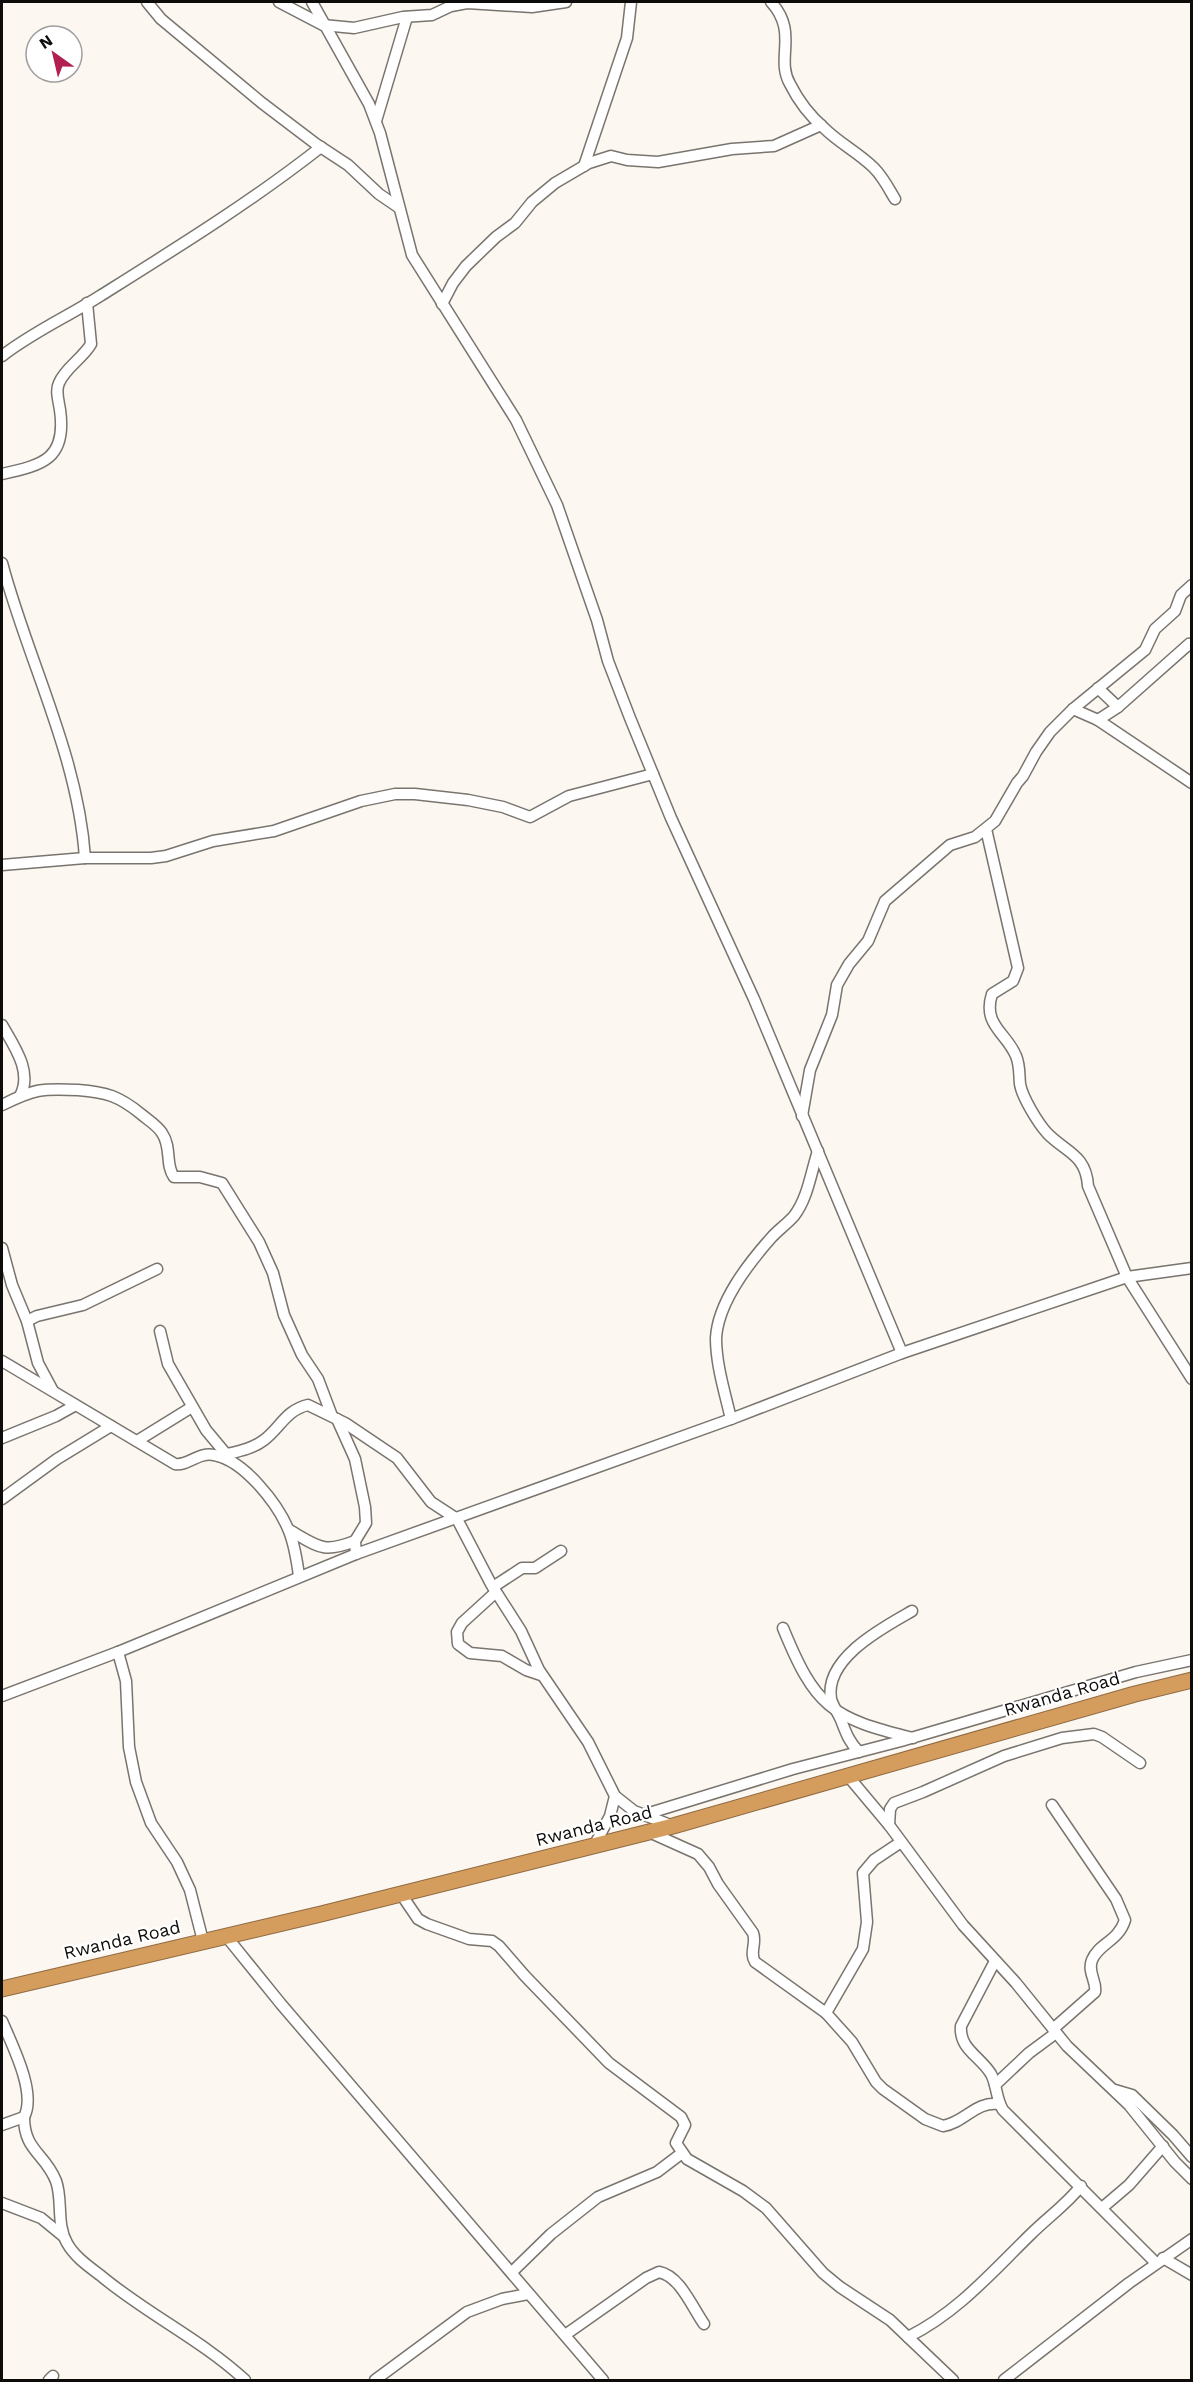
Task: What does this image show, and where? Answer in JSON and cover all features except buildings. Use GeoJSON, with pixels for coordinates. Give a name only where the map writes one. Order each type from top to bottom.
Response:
{"type":"FeatureCollection","features":[{"type":"Feature","properties":{"kind":"highway","name":"Rwanda Road"},"geometry":{"type":"LineString","coordinates":[[2,1989],[401,1894],[673,1826],[1191,1680]]}},
{"type":"Feature","properties":{"kind":"street"},"geometry":{"type":"LineString","coordinates":[[146,2],[161,19],[262,103],[348,165],[379,194],[398,207]]}},
{"type":"Feature","properties":{"kind":"street"},"geometry":{"type":"LineString","coordinates":[[279,2],[323,25],[354,28],[407,17],[432,15],[450,6],[467,3],[532,7],[566,2]]}},
{"type":"Feature","properties":{"kind":"street"},"geometry":{"type":"LineString","coordinates":[[312,2],[369,104],[412,255],[516,420],[557,505],[597,620],[608,661],[653,774],[754,999],[902,1353]]}},
{"type":"Feature","properties":{"kind":"street"},"geometry":{"type":"LineString","coordinates":[[584,166],[627,38],[631,2]]}},
{"type":"Feature","properties":{"kind":"street"},"geometry":{"type":"LineString","coordinates":[[771,2],[781,15],[785,26],[787,78],[808,112],[874,168],[895,199]]}},
{"type":"Feature","properties":{"kind":"street"},"geometry":{"type":"LineString","coordinates":[[375,122],[407,17]]}},
{"type":"Feature","properties":{"kind":"street"},"geometry":{"type":"LineString","coordinates":[[442,304],[453,283],[466,266],[490,242],[519,219],[542,194],[600,158],[611,156],[627,160],[658,162],[732,149],[774,146],[821,125]]}},
{"type":"Feature","properties":{"kind":"street"},"geometry":{"type":"LineString","coordinates":[[2,356],[37,331],[169,254],[321,147]]}},
{"type":"Feature","properties":{"kind":"street"},"geometry":{"type":"LineString","coordinates":[[2,474],[27,469],[43,462],[53,454],[60,442],[63,428],[57,387],[65,373],[91,344],[87,303]]}},
{"type":"Feature","properties":{"kind":"street"},"geometry":{"type":"LineString","coordinates":[[2,563],[50,705],[71,779],[82,825],[85,858]]}},
{"type":"Feature","properties":{"kind":"street"},"geometry":{"type":"LineString","coordinates":[[802,1116],[810,1070],[829,1022],[837,985],[849,964],[868,941],[885,901],[950,845],[975,837],[999,817],[1038,748],[1073,710],[1147,648],[1155,629],[1174,611],[1181,594],[1191,585]]}},
{"type":"Feature","properties":{"kind":"street"},"geometry":{"type":"LineString","coordinates":[[1098,720],[1118,707],[1189,644],[1191,646]]}},
{"type":"Feature","properties":{"kind":"street"},"geometry":{"type":"LineString","coordinates":[[1098,688],[1118,707]]}},
{"type":"Feature","properties":{"kind":"street"},"geometry":{"type":"LineString","coordinates":[[1073,710],[1098,720],[1191,783]]}},
{"type":"Feature","properties":{"kind":"street"},"geometry":{"type":"LineString","coordinates":[[2,866],[85,858],[165,856],[213,841],[274,831],[339,808],[395,794],[468,800],[503,807],[530,817],[568,796],[653,774]]}},
{"type":"Feature","properties":{"kind":"street"},"geometry":{"type":"LineString","coordinates":[[986,830],[1018,968],[1013,981],[992,994],[990,1008],[992,1021],[995,1029],[1017,1056],[1022,1093],[1047,1133],[1078,1158],[1087,1175],[1091,1195],[1127,1278],[1191,1379]]}},
{"type":"Feature","properties":{"kind":"street"},"geometry":{"type":"LineString","coordinates":[[2,1025],[23,1067],[25,1084],[20,1096]]}},
{"type":"Feature","properties":{"kind":"street"},"geometry":{"type":"LineString","coordinates":[[2,1105],[20,1096],[50,1088],[95,1091],[112,1095],[127,1103],[162,1133],[170,1152],[170,1170],[174,1177],[200,1177],[222,1183],[259,1242],[273,1273],[284,1315],[302,1355],[318,1379],[355,1459],[366,1523],[355,1541],[356,1554]]}},
{"type":"Feature","properties":{"kind":"street"},"geometry":{"type":"LineString","coordinates":[[731,1419],[717,1357],[716,1336],[721,1316],[748,1268],[772,1237],[794,1216],[801,1204],[818,1151]]}},
{"type":"Feature","properties":{"kind":"street"},"geometry":{"type":"LineString","coordinates":[[2,1248],[12,1285],[27,1321],[38,1363],[55,1394]]}},
{"type":"Feature","properties":{"kind":"street"},"geometry":{"type":"LineString","coordinates":[[2,1696],[118,1652],[356,1554],[731,1419],[902,1353],[1127,1278],[1191,1268]]}},
{"type":"Feature","properties":{"kind":"street"},"geometry":{"type":"LineString","coordinates":[[27,1321],[83,1305],[157,1269]]}},
{"type":"Feature","properties":{"kind":"street"},"geometry":{"type":"LineString","coordinates":[[160,1331],[165,1359],[206,1430],[223,1455],[242,1469],[274,1506],[289,1530],[297,1555],[299,1576]]}},
{"type":"Feature","properties":{"kind":"street"},"geometry":{"type":"LineString","coordinates":[[2,1360],[74,1406],[175,1464],[183,1464],[198,1456],[223,1455],[254,1446],[299,1407],[308,1405],[334,1417],[397,1458],[431,1502],[457,1519],[495,1590],[521,1631],[541,1675],[588,1742],[615,1797],[627,1808],[673,1826]]}},
{"type":"Feature","properties":{"kind":"street"},"geometry":{"type":"LineString","coordinates":[[2,1438],[56,1416],[74,1406]]}},
{"type":"Feature","properties":{"kind":"street"},"geometry":{"type":"LineString","coordinates":[[136,1441],[192,1407]]}},
{"type":"Feature","properties":{"kind":"street"},"geometry":{"type":"LineString","coordinates":[[2,1499],[43,1469],[111,1426]]}},
{"type":"Feature","properties":{"kind":"street"},"geometry":{"type":"LineString","coordinates":[[289,1530],[327,1549],[335,1549],[355,1541]]}},
{"type":"Feature","properties":{"kind":"street"},"geometry":{"type":"LineString","coordinates":[[541,1675],[526,1670],[502,1656],[470,1653],[458,1644],[457,1632],[462,1623],[495,1590],[522,1568],[535,1568],[561,1551]]}},
{"type":"Feature","properties":{"kind":"street"},"geometry":{"type":"LineString","coordinates":[[859,1752],[849,1743],[831,1698],[833,1681],[842,1662],[859,1644],[912,1611]]}},
{"type":"Feature","properties":{"kind":"street"},"geometry":{"type":"LineString","coordinates":[[783,1628],[798,1666],[809,1686],[824,1702],[855,1722],[913,1738]]}},
{"type":"Feature","properties":{"kind":"street"},"geometry":{"type":"LineString","coordinates":[[118,1652],[127,1688],[129,1747],[136,1782],[151,1823],[177,1862],[190,1890],[203,1941]]}},
{"type":"Feature","properties":{"kind":"street"},"geometry":{"type":"LineString","coordinates":[[643,1815],[793,1769],[913,1738],[1126,1675],[1191,1659]]}},
{"type":"Feature","properties":{"kind":"street"},"geometry":{"type":"LineString","coordinates":[[889,1825],[890,1809],[894,1803],[1004,1756],[1062,1738],[1094,1734],[1140,1763]]}},
{"type":"Feature","properties":{"kind":"street"},"geometry":{"type":"LineString","coordinates":[[848,1776],[889,1825],[963,1924],[1016,1983],[1054,2031],[1074,2054],[1143,2120],[1191,2179]]}},
{"type":"Feature","properties":{"kind":"street"},"geometry":{"type":"LineString","coordinates":[[594,1846],[610,1816],[615,1797]]}},
{"type":"Feature","properties":{"kind":"street"},"geometry":{"type":"LineString","coordinates":[[995,2085],[1095,1992],[1090,1969],[1091,1962],[1094,1955],[1116,1937],[1125,1920],[1116,1899],[1052,1805]]}},
{"type":"Feature","properties":{"kind":"street"},"geometry":{"type":"LineString","coordinates":[[648,1832],[692,1850],[705,1860],[718,1884],[750,1926],[756,1940],[752,1956],[755,1962],[826,2013],[852,2042],[876,2082],[936,2124],[951,2125],[984,2104],[999,2104]]}},
{"type":"Feature","properties":{"kind":"street"},"geometry":{"type":"LineString","coordinates":[[826,2013],[863,1949],[867,1922],[863,1873],[874,1860],[901,1842]]}},
{"type":"Feature","properties":{"kind":"street"},"geometry":{"type":"LineString","coordinates":[[401,1894],[418,1919],[427,1924],[469,1939],[492,1941],[500,1946],[525,1976],[609,2063],[681,2117],[685,2125],[676,2143],[682,2153],[693,2163],[743,2191],[766,2208],[822,2273],[877,2310],[953,2380]]}},
{"type":"Feature","properties":{"kind":"street"},"geometry":{"type":"LineString","coordinates":[[226,1936],[281,2004],[603,2380]]}},
{"type":"Feature","properties":{"kind":"street"},"geometry":{"type":"LineString","coordinates":[[995,1961],[961,2026],[960,2036],[963,2044],[990,2073],[999,2104],[1041,2150],[1160,2260],[1191,2275]]}},
{"type":"Feature","properties":{"kind":"street"},"geometry":{"type":"LineString","coordinates":[[2,2021],[13,2046],[28,2097],[28,2109],[24,2117],[25,2136],[53,2173],[57,2183],[63,2236]]}},
{"type":"Feature","properties":{"kind":"street"},"geometry":{"type":"LineString","coordinates":[[1114,2090],[1132,2095],[1167,2129],[1191,2157]]}},
{"type":"Feature","properties":{"kind":"street"},"geometry":{"type":"LineString","coordinates":[[2,2125],[24,2117]]}},
{"type":"Feature","properties":{"kind":"street"},"geometry":{"type":"LineString","coordinates":[[1102,2208],[1129,2185],[1163,2146]]}},
{"type":"Feature","properties":{"kind":"street"},"geometry":{"type":"LineString","coordinates":[[512,2272],[560,2226],[598,2197],[657,2172],[682,2153]]}},
{"type":"Feature","properties":{"kind":"street"},"geometry":{"type":"LineString","coordinates":[[908,2337],[938,2320],[975,2290],[1081,2187]]}},
{"type":"Feature","properties":{"kind":"street"},"geometry":{"type":"LineString","coordinates":[[2,2204],[41,2218],[63,2236],[72,2251],[114,2287],[244,2380]]}},
{"type":"Feature","properties":{"kind":"street"},"geometry":{"type":"LineString","coordinates":[[1004,2380],[1160,2260],[1191,2239]]}},
{"type":"Feature","properties":{"kind":"street"},"geometry":{"type":"LineString","coordinates":[[565,2335],[646,2278],[659,2272],[671,2277],[704,2324]]}},
{"type":"Feature","properties":{"kind":"street"},"geometry":{"type":"LineString","coordinates":[[375,2380],[467,2312],[502,2299],[528,2294]]}}]}
